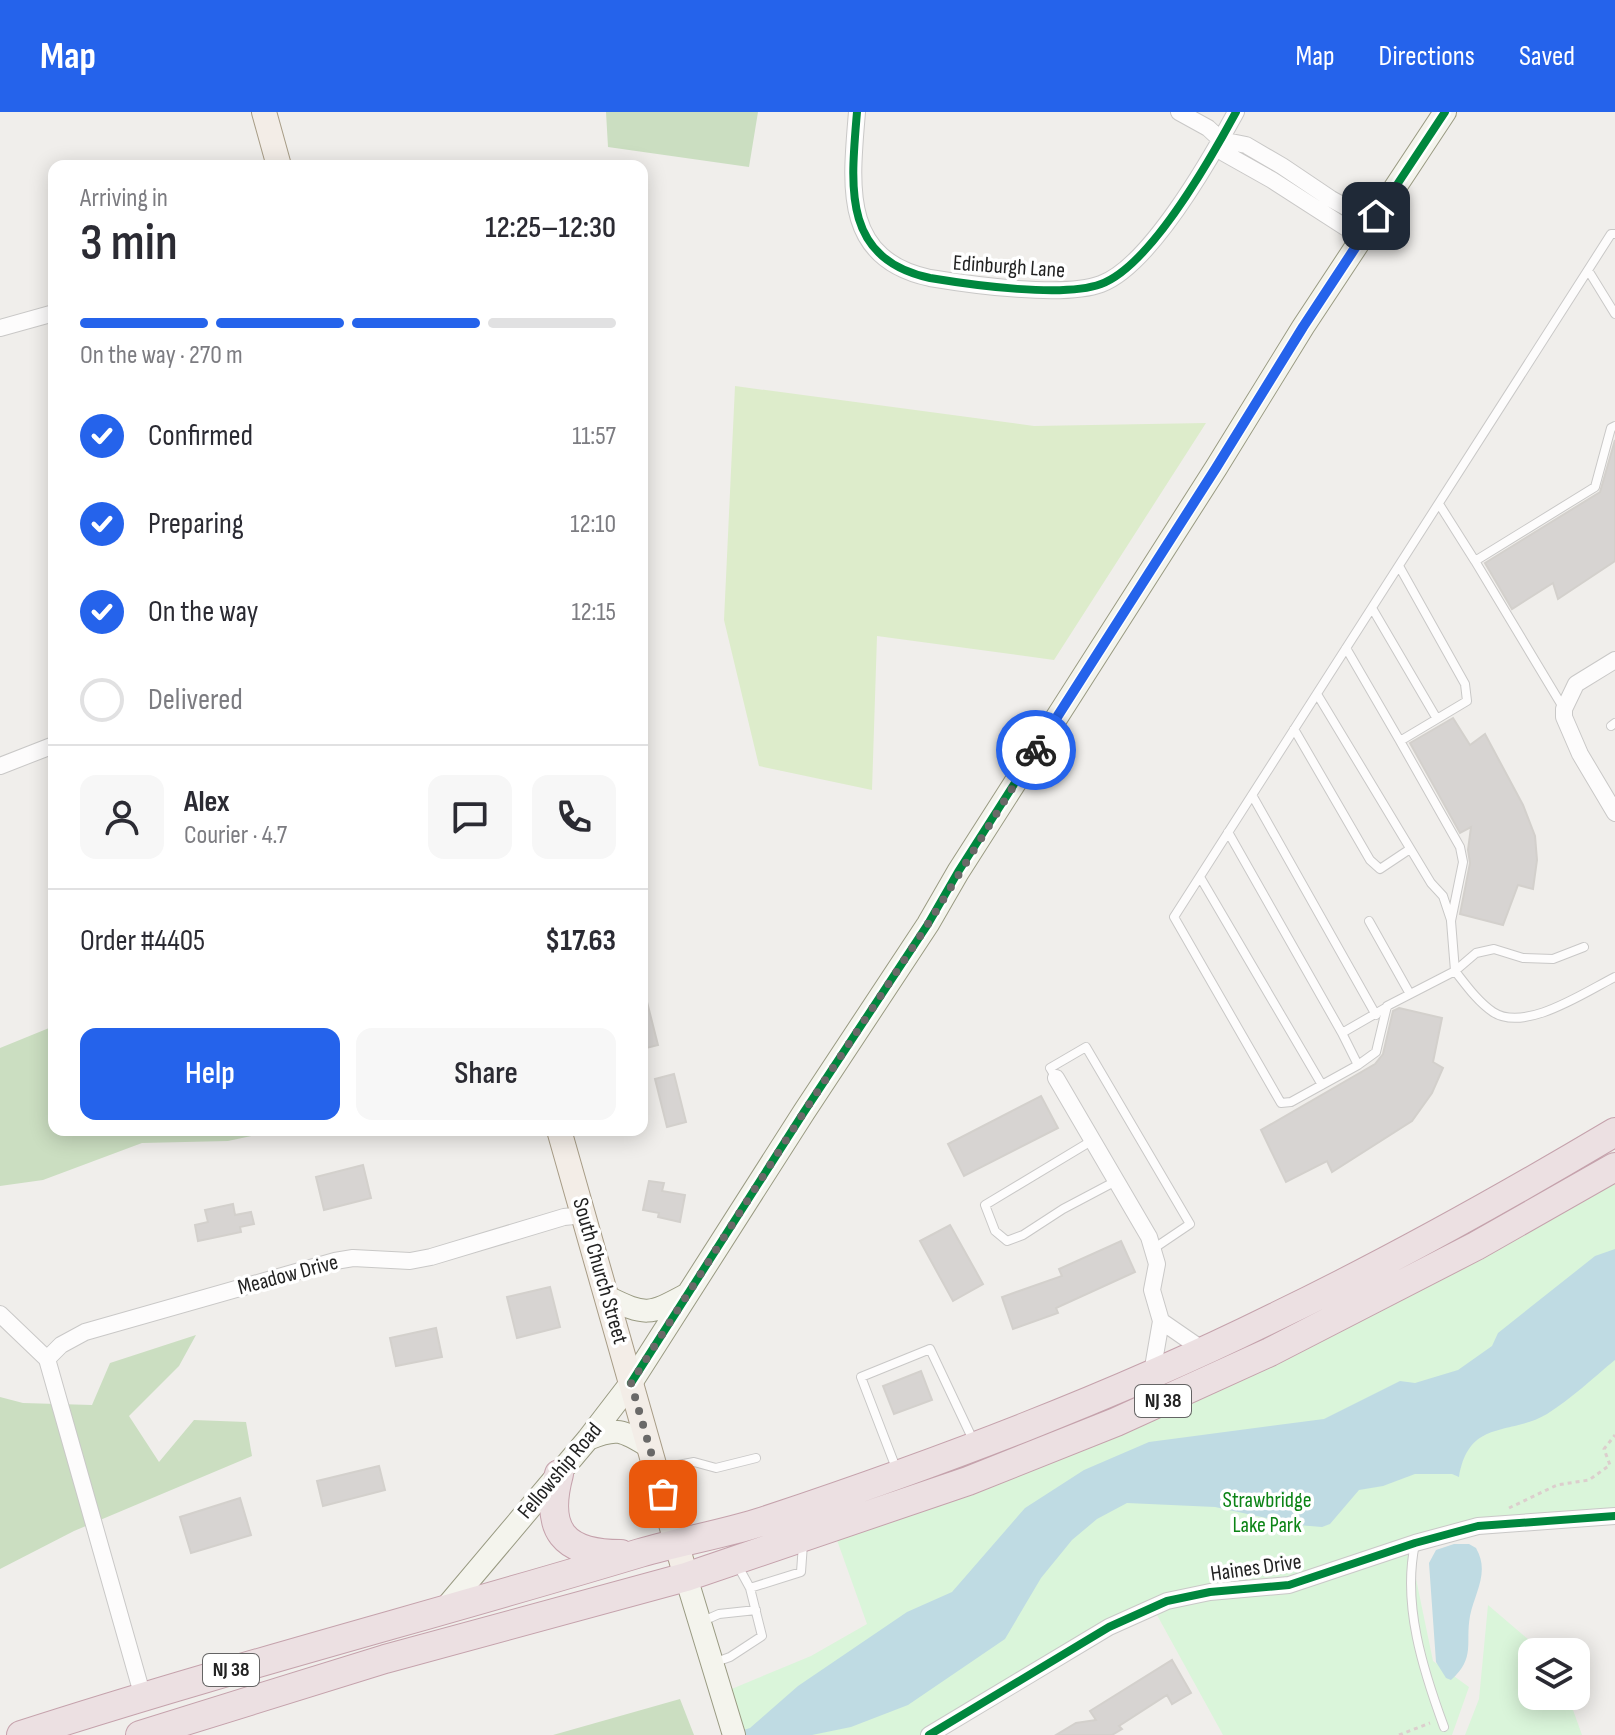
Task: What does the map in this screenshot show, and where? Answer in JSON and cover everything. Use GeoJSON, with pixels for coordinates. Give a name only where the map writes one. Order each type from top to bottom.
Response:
{"type":"FeatureCollection","features":[{"type":"Feature","properties":{"kind":"highway","name":"NJ 38"},"geometry":{"type":"LineString","coordinates":[[21,1735],[676,1543],[757,1523],[976,1446],[1272,1319],[1482,1209],[1615,1132]]}},
{"type":"Feature","properties":{"kind":"highway","name":"NJ 38"},"geometry":{"type":"LineString","coordinates":[[140,1735],[385,1659],[686,1577],[968,1481],[1116,1422],[1386,1294],[1615,1167]]}},
{"type":"Feature","properties":{"kind":"highway"},"geometry":{"type":"LineString","coordinates":[[559,1474],[552,1499],[554,1519],[565,1538],[583,1549],[603,1554],[638,1554]]}},
{"type":"Feature","properties":{"kind":"highway"},"geometry":{"type":"LineString","coordinates":[[385,1659],[422,1633],[443,1611]]}},
{"type":"Feature","properties":{"kind":"main road"},"geometry":{"type":"LineString","coordinates":[[264,112],[277,160]]}},
{"type":"Feature","properties":{"kind":"main road","name":"South Church Street"},"geometry":{"type":"LineString","coordinates":[[561,1136],[686,1577]]}},
{"type":"Feature","properties":{"kind":"street","name":"Edinburgh Lane"},"geometry":{"type":"LineString","coordinates":[[857,112],[854,199],[865,237],[877,253],[910,274],[951,282],[1083,289],[1102,284],[1133,265],[1168,220],[1236,112]]}},
{"type":"Feature","properties":{"kind":"street"},"geometry":{"type":"LineString","coordinates":[[1179,112],[1208,128],[1221,140],[1224,153],[1367,230]]}},
{"type":"Feature","properties":{"kind":"street","name":"Fellowship Road"},"geometry":{"type":"LineString","coordinates":[[443,1611],[588,1439],[631,1383],[928,924],[1303,327],[1445,112]]}},
{"type":"Feature","properties":{"kind":"street"},"geometry":{"type":"LineString","coordinates":[[0,328],[48,315]]}},
{"type":"Feature","properties":{"kind":"street"},"geometry":{"type":"LineString","coordinates":[[1615,660],[1576,684],[1564,709],[1564,717],[1580,754],[1615,813]]}},
{"type":"Feature","properties":{"kind":"street"},"geometry":{"type":"LineString","coordinates":[[0,766],[48,747]]}},
{"type":"Feature","properties":{"kind":"street"},"geometry":{"type":"LineString","coordinates":[[1056,1078],[1149,1237],[1157,1264],[1152,1290],[1161,1321],[1152,1373]]}},
{"type":"Feature","properties":{"kind":"street","name":"Meadow Drive"},"geometry":{"type":"LineString","coordinates":[[47,1359],[61,1345],[85,1332],[286,1273],[353,1258],[410,1261],[431,1257],[564,1217],[584,1215]]}},
{"type":"Feature","properties":{"kind":"street"},"geometry":{"type":"LineString","coordinates":[[607,1297],[644,1312],[657,1310],[690,1293]]}},
{"type":"Feature","properties":{"kind":"street"},"geometry":{"type":"LineString","coordinates":[[0,1314],[47,1359],[143,1697]]}},
{"type":"Feature","properties":{"kind":"street"},"geometry":{"type":"LineString","coordinates":[[1161,1321],[1203,1350]]}},
{"type":"Feature","properties":{"kind":"street"},"geometry":{"type":"LineString","coordinates":[[588,1439],[609,1430],[627,1433],[648,1446]]}},
{"type":"Feature","properties":{"kind":"street","name":"Haines Drive"},"geometry":{"type":"LineString","coordinates":[[929,1735],[1109,1627],[1152,1606],[1210,1592],[1289,1585],[1419,1542],[1492,1524],[1615,1516]]}},
{"type":"Feature","properties":{"kind":"street","name":"South Church Street"},"geometry":{"type":"LineString","coordinates":[[686,1577],[734,1733]]}},
{"type":"Feature","properties":{"kind":"lane"},"geometry":{"type":"LineString","coordinates":[[1387,1006],[1376,1052],[1291,1102],[1281,1103],[1174,917],[1611,234],[1615,234]]}},
{"type":"Feature","properties":{"kind":"lane"},"geometry":{"type":"LineString","coordinates":[[1588,270],[1615,314]]}},
{"type":"Feature","properties":{"kind":"lane"},"geometry":{"type":"LineString","coordinates":[[1475,561],[1595,487],[1611,428],[1615,426]]}},
{"type":"Feature","properties":{"kind":"lane"},"geometry":{"type":"LineString","coordinates":[[1439,504],[1564,709]]}},
{"type":"Feature","properties":{"kind":"lane"},"geometry":{"type":"LineString","coordinates":[[1399,566],[1465,684],[1467,701],[1400,741]]}},
{"type":"Feature","properties":{"kind":"lane"},"geometry":{"type":"LineString","coordinates":[[1372,608],[1437,719]]}},
{"type":"Feature","properties":{"kind":"lane"},"geometry":{"type":"LineString","coordinates":[[1346,648],[1460,847],[1463,862],[1451,921]]}},
{"type":"Feature","properties":{"kind":"lane"},"geometry":{"type":"LineString","coordinates":[[1317,694],[1431,883],[1443,896],[1451,921],[1455,971],[1494,1013],[1510,1019],[1539,1014],[1615,977]]}},
{"type":"Feature","properties":{"kind":"lane"},"geometry":{"type":"LineString","coordinates":[[1294,729],[1370,860],[1380,869],[1410,849]]}},
{"type":"Feature","properties":{"kind":"lane"},"geometry":{"type":"LineString","coordinates":[[1252,795],[1376,1015]]}},
{"type":"Feature","properties":{"kind":"lane"},"geometry":{"type":"LineString","coordinates":[[1228,832],[1358,1065]]}},
{"type":"Feature","properties":{"kind":"lane"},"geometry":{"type":"LineString","coordinates":[[1200,877],[1322,1085]]}},
{"type":"Feature","properties":{"kind":"lane"},"geometry":{"type":"LineString","coordinates":[[1369,921],[1410,994]]}},
{"type":"Feature","properties":{"kind":"lane"},"geometry":{"type":"LineString","coordinates":[[1342,1033],[1455,971],[1476,953],[1494,949],[1523,958],[1553,959],[1584,947]]}},
{"type":"Feature","properties":{"kind":"lane"},"geometry":{"type":"LineString","coordinates":[[1056,1078],[1050,1068],[1086,1047],[1190,1224],[1153,1250]]}},
{"type":"Feature","properties":{"kind":"lane"},"geometry":{"type":"LineString","coordinates":[[1093,1140],[985,1205],[995,1231],[1007,1241],[1023,1235],[1116,1181]]}},
{"type":"Feature","properties":{"kind":"lane"},"geometry":{"type":"LineString","coordinates":[[898,1474],[861,1377],[930,1349],[976,1446]]}},
{"type":"Feature","properties":{"kind":"lane"},"geometry":{"type":"LineString","coordinates":[[656,1469],[694,1462],[716,1468],[756,1458]]}},
{"type":"Feature","properties":{"kind":"lane"},"geometry":{"type":"LineString","coordinates":[[750,1588],[801,1572],[803,1539]]}},
{"type":"Feature","properties":{"kind":"lane"},"geometry":{"type":"LineString","coordinates":[[1419,1542],[1409,1569],[1413,1606],[1425,1674],[1442,1723]]}},
{"type":"Feature","properties":{"kind":"lane"},"geometry":{"type":"LineString","coordinates":[[713,1663],[730,1657],[762,1636],[750,1588],[736,1561]]}},
{"type":"Feature","properties":{"kind":"lane"},"geometry":{"type":"LineString","coordinates":[[700,1622],[719,1614],[756,1610]]}},
{"type":"Feature","properties":{"kind":"path"},"geometry":{"type":"LineString","coordinates":[[1506,1509],[1557,1485],[1589,1480],[1610,1465],[1604,1449],[1615,1435]]}},
{"type":"Feature","properties":{"kind":"path"},"geometry":{"type":"LineString","coordinates":[[1399,1735],[1442,1723]]}},
{"type":"Feature","properties":{"kind":"green space"},"geometry":{"type":"Polygon","coordinates":[[[606,112],[758,112],[749,167],[608,147],[606,112]]]}},
{"type":"Feature","properties":{"kind":"green space"},"geometry":{"type":"Polygon","coordinates":[[[735,386],[1034,426],[1206,423],[1054,660],[877,636],[872,790],[759,766],[724,620],[735,386]]]}},
{"type":"Feature","properties":{"kind":"green space"},"geometry":{"type":"Polygon","coordinates":[[[48,1028],[48,1136],[252,1136],[228,1141],[142,1143],[43,1180],[0,1186],[0,1048],[48,1028]]]}},
{"type":"Feature","properties":{"kind":"green space","name":"Strawbridge Lake Park"},"geometry":{"type":"Polygon","coordinates":[[[1615,1167],[1615,1516],[1478,1526],[1409,1545],[1433,1661],[1469,1687],[1452,1735],[1223,1735],[1152,1606],[926,1735],[734,1735],[722,1693],[811,1656],[867,1624],[833,1529],[1116,1422],[1615,1167]]]}},
{"type":"Feature","properties":{"kind":"green space"},"geometry":{"type":"Polygon","coordinates":[[[196,1335],[179,1366],[129,1416],[159,1462],[194,1420],[246,1422],[252,1456],[74,1531],[0,1569],[0,1397],[23,1403],[92,1405],[110,1363],[196,1335]]]}},
{"type":"Feature","properties":{"kind":"green space"},"geometry":{"type":"Polygon","coordinates":[[[1488,1605],[1527,1638],[1518,1638],[1518,1710],[1573,1710],[1582,1735],[1465,1735],[1479,1699],[1488,1605]]]}},
{"type":"Feature","properties":{"kind":"green space"},"geometry":{"type":"Polygon","coordinates":[[[680,1699],[694,1735],[553,1735],[680,1699]]]}},
{"type":"Feature","properties":{"kind":"water"},"geometry":{"type":"Polygon","coordinates":[[[1615,1249],[1615,1360],[1547,1414],[1481,1437],[1464,1458],[1459,1477],[1452,1474],[1415,1474],[1383,1486],[1359,1490],[1330,1524],[1322,1527],[1298,1525],[1215,1507],[1127,1503],[1097,1519],[1072,1540],[1041,1578],[1005,1639],[908,1705],[851,1727],[812,1735],[727,1735],[750,1728],[798,1686],[907,1612],[952,1592],[1025,1508],[1084,1470],[1149,1442],[1324,1419],[1400,1381],[1415,1383],[1458,1370],[1492,1346],[1498,1333],[1595,1256],[1615,1249]]]}},
{"type":"Feature","properties":{"kind":"water"},"geometry":{"type":"Polygon","coordinates":[[[1454,1544],[1469,1544],[1476,1548],[1482,1574],[1470,1616],[1467,1657],[1451,1680],[1446,1678],[1436,1662],[1429,1563],[1436,1550],[1454,1544]]]}},
{"type":"Feature","properties":{"kind":"building"},"geometry":{"type":"Polygon","coordinates":[[[1615,440],[1615,561],[1558,599],[1553,583],[1512,609],[1485,563],[1600,492],[1615,440]]]}},
{"type":"Feature","properties":{"kind":"building"},"geometry":{"type":"Polygon","coordinates":[[[1453,718],[1470,745],[1485,734],[1523,805],[1535,836],[1537,860],[1533,889],[1518,885],[1503,925],[1460,914],[1470,863],[1471,827],[1460,833],[1410,743],[1453,718]]]}},
{"type":"Feature","properties":{"kind":"building"},"geometry":{"type":"Polygon","coordinates":[[[648,1006],[658,1045],[648,1048],[648,1006]]]}},
{"type":"Feature","properties":{"kind":"building"},"geometry":{"type":"Polygon","coordinates":[[[1399,1008],[1442,1018],[1433,1062],[1443,1068],[1432,1093],[1412,1121],[1332,1172],[1327,1161],[1286,1182],[1261,1130],[1375,1064],[1383,1054],[1393,1011],[1399,1008]]]}},
{"type":"Feature","properties":{"kind":"building"},"geometry":{"type":"Polygon","coordinates":[[[674,1074],[686,1122],[667,1127],[655,1079],[674,1074]]]}},
{"type":"Feature","properties":{"kind":"building"},"geometry":{"type":"Polygon","coordinates":[[[1041,1096],[1058,1128],[964,1176],[948,1144],[1041,1096]]]}},
{"type":"Feature","properties":{"kind":"building"},"geometry":{"type":"Polygon","coordinates":[[[363,1165],[371,1198],[324,1210],[316,1177],[363,1165]]]}},
{"type":"Feature","properties":{"kind":"building"},"geometry":{"type":"Polygon","coordinates":[[[649,1181],[664,1183],[662,1191],[685,1195],[680,1222],[643,1210],[649,1181]]]}},
{"type":"Feature","properties":{"kind":"building"},"geometry":{"type":"Polygon","coordinates":[[[233,1204],[235,1215],[251,1212],[254,1224],[240,1227],[241,1232],[198,1241],[195,1225],[208,1222],[205,1210],[233,1204]]]}},
{"type":"Feature","properties":{"kind":"building"},"geometry":{"type":"Polygon","coordinates":[[[950,1225],[983,1284],[953,1301],[920,1241],[950,1225]]]}},
{"type":"Feature","properties":{"kind":"building"},"geometry":{"type":"Polygon","coordinates":[[[1121,1241],[1135,1272],[1056,1308],[1058,1313],[1013,1329],[1002,1297],[1062,1276],[1059,1269],[1121,1241]]]}},
{"type":"Feature","properties":{"kind":"building"},"geometry":{"type":"Polygon","coordinates":[[[550,1287],[560,1327],[517,1338],[507,1297],[550,1287]]]}},
{"type":"Feature","properties":{"kind":"building"},"geometry":{"type":"Polygon","coordinates":[[[436,1328],[442,1357],[396,1366],[390,1338],[436,1328]]]}},
{"type":"Feature","properties":{"kind":"building"},"geometry":{"type":"Polygon","coordinates":[[[921,1371],[932,1400],[894,1414],[883,1386],[921,1371]]]}},
{"type":"Feature","properties":{"kind":"building"},"geometry":{"type":"Polygon","coordinates":[[[379,1466],[385,1490],[323,1506],[317,1481],[379,1466]]]}},
{"type":"Feature","properties":{"kind":"building"},"geometry":{"type":"Polygon","coordinates":[[[240,1498],[251,1535],[191,1553],[180,1517],[240,1498]]]}},
{"type":"Feature","properties":{"kind":"building"},"geometry":{"type":"Polygon","coordinates":[[[1172,1660],[1191,1693],[1172,1704],[1167,1695],[1119,1726],[1122,1729],[1112,1735],[1056,1735],[1076,1723],[1096,1720],[1090,1711],[1172,1660]]]}},
{"type":"Feature","properties":{"kind":"cycle path"},"geometry":{"type":"LineString","coordinates":[[857,112],[854,192],[866,236],[880,254],[901,268],[930,278],[1042,290],[1101,284],[1120,273],[1139,256],[1178,208],[1236,112]]}},
{"type":"Feature","properties":{"kind":"cycle path"},"geometry":{"type":"LineString","coordinates":[[631,1383],[928,924],[1303,327],[1445,112]]}},
{"type":"Feature","properties":{"kind":"cycle path"},"geometry":{"type":"LineString","coordinates":[[929,1735],[1109,1627],[1167,1601],[1210,1592],[1289,1585],[1415,1543],[1478,1526],[1615,1516]]}},
{"type":"Feature","properties":{"kind":"way so far"},"geometry":{"type":"LineString","coordinates":[[663,1494],[631,1383],[928,924],[1036,750]]}},
{"type":"Feature","properties":{"kind":"route"},"geometry":{"type":"LineString","coordinates":[[1036,750],[1376,216]]}}]}
